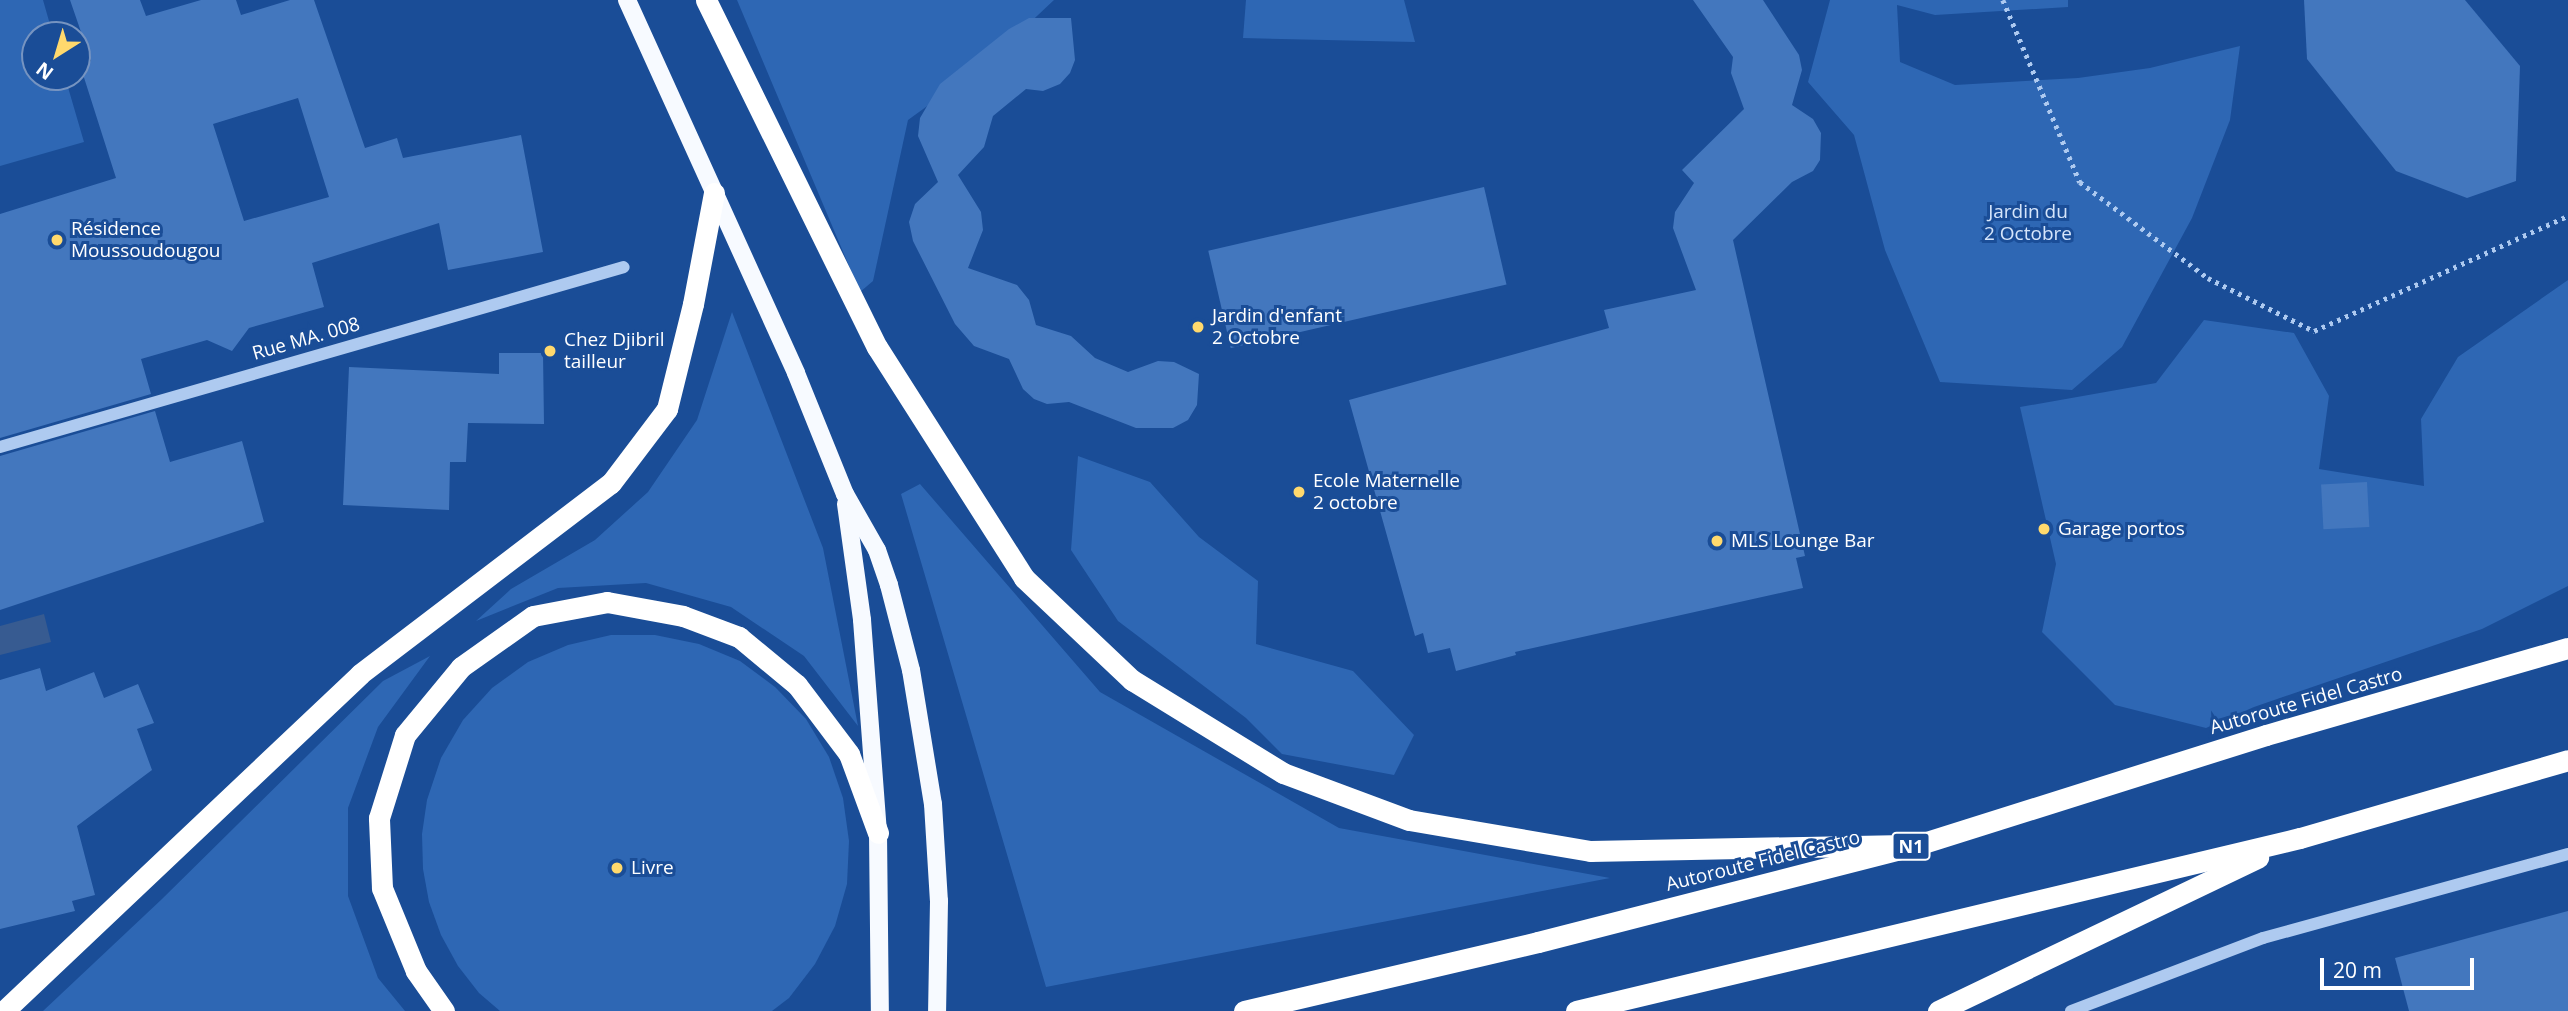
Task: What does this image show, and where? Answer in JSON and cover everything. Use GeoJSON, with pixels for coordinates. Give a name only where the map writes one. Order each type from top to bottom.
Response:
{"type":"FeatureCollection","features":[{"type":"Feature","properties":{"kind":"highway"},"geometry":{"type":"LineString","coordinates":[[706,0],[877,347],[1024,578],[1132,680],[1283,773],[1409,820],[1590,851],[1917,845]]}},
{"type":"Feature","properties":{"kind":"highway"},"geometry":{"type":"LineString","coordinates":[[4,1011],[360,674],[611,484],[667,409],[693,304],[714,193]]}},
{"type":"Feature","properties":{"kind":"highway"},"geometry":{"type":"LineString","coordinates":[[444,1011],[416,971],[382,888],[379,818],[405,734],[461,667],[534,616],[607,602],[684,616],[739,637],[797,685],[849,754],[878,834]]}},
{"type":"Feature","properties":{"kind":"highway","name":"Autoroute Fidel Castro"},"geometry":{"type":"LineString","coordinates":[[1244,1011],[1538,942],[1917,845],[2266,735],[2568,648]]}},
{"type":"Feature","properties":{"kind":"highway"},"geometry":{"type":"LineString","coordinates":[[1576,1011],[2300,838],[2568,760]]}},
{"type":"Feature","properties":{"kind":"highway"},"geometry":{"type":"LineString","coordinates":[[1938,1011],[2300,838]]}},
{"type":"Feature","properties":{"kind":"main road"},"geometry":{"type":"LineString","coordinates":[[628,0],[796,373],[845,494],[877,550],[911,670],[933,804],[939,901],[937,1011]]}},
{"type":"Feature","properties":{"kind":"main road"},"geometry":{"type":"LineString","coordinates":[[845,494],[862,620],[878,834],[880,1011]]}},
{"type":"Feature","properties":{"kind":"street","name":"Rue MA. 008"},"geometry":{"type":"LineString","coordinates":[[0,447],[624,267]]}},
{"type":"Feature","properties":{"kind":"street"},"geometry":{"type":"LineString","coordinates":[[2071,1011],[2263,938],[2568,854]]}},
{"type":"Feature","properties":{"kind":"path"},"geometry":{"type":"LineString","coordinates":[[2003,0],[2080,181],[2208,278],[2314,331],[2568,216]]}},
{"type":"Feature","properties":{"kind":"green space"},"geometry":{"type":"Polygon","coordinates":[[[0,0],[43,0],[49,21],[21,21],[21,91],[69,91],[84,142],[0,166],[0,0]]]}},
{"type":"Feature","properties":{"kind":"green space"},"geometry":{"type":"Polygon","coordinates":[[[737,0],[1054,0],[988,62],[908,120],[873,281],[860,292],[737,0]]]}},
{"type":"Feature","properties":{"kind":"green space"},"geometry":{"type":"Polygon","coordinates":[[[1246,0],[1404,0],[1415,42],[1243,38],[1246,0]]]}},
{"type":"Feature","properties":{"kind":"green space","name":"Jardin du 2 Octobre"},"geometry":{"type":"Polygon","coordinates":[[[1830,0],[2068,0],[2068,7],[1935,15],[1897,5],[1900,62],[1955,85],[2078,78],[2150,68],[2240,46],[2230,120],[2192,218],[2122,347],[2072,390],[1940,382],[1885,250],[1854,135],[1808,82],[1830,0]]]}},
{"type":"Feature","properties":{"kind":"green space"},"geometry":{"type":"Polygon","coordinates":[[[2568,280],[2568,586],[2482,629],[2254,707],[2206,728],[2115,705],[2042,632],[2056,564],[2020,407],[2156,383],[2204,320],[2294,333],[2329,396],[2319,469],[2424,486],[2421,419],[2458,357],[2568,280]]]}},
{"type":"Feature","properties":{"kind":"green space"},"geometry":{"type":"Polygon","coordinates":[[[732,312],[823,548],[858,726],[804,656],[731,607],[646,583],[558,588],[476,621],[511,589],[595,540],[648,492],[697,420],[732,312]]]}},
{"type":"Feature","properties":{"kind":"green space"},"geometry":{"type":"Polygon","coordinates":[[[1078,456],[1150,482],[1199,537],[1258,581],[1256,644],[1353,671],[1414,735],[1394,775],[1282,754],[1246,718],[1118,621],[1071,550],[1078,456]]]}},
{"type":"Feature","properties":{"kind":"green space"},"geometry":{"type":"Polygon","coordinates":[[[920,484],[1100,692],[1339,828],[1610,878],[1046,987],[901,494],[920,484]]]}},
{"type":"Feature","properties":{"kind":"green space"},"geometry":{"type":"Polygon","coordinates":[[[611,635],[655,635],[699,644],[740,661],[775,687],[806,719],[829,757],[843,798],[849,841],[847,884],[835,926],[815,964],[789,998],[772,1011],[500,1011],[479,993],[458,966],[441,935],[429,902],[423,869],[422,834],[427,800],[441,758],[463,720],[492,688],[528,662],[568,645],[611,635]]]}},
{"type":"Feature","properties":{"kind":"green space"},"geometry":{"type":"Polygon","coordinates":[[[430,656],[378,727],[348,808],[348,896],[378,978],[405,1011],[43,1011],[162,899],[383,681],[430,656]]]}},
{"type":"Feature","properties":{"kind":"shaded area"},"geometry":{"type":"Polygon","coordinates":[[[44,614],[51,642],[0,655],[0,626],[44,614]]]}},
{"type":"Feature","properties":{"kind":"building"},"geometry":{"type":"Polygon","coordinates":[[[70,0],[140,0],[146,16],[201,0],[236,0],[241,15],[290,0],[314,0],[365,148],[397,138],[403,158],[521,135],[543,252],[448,270],[439,223],[312,263],[324,307],[249,328],[232,351],[207,340],[141,359],[151,394],[0,438],[0,214],[116,178],[88,91],[91,91],[91,21],[77,21],[70,0]],[[298,98],[213,124],[244,221],[329,197],[298,98]]]}},
{"type":"Feature","properties":{"kind":"building"},"geometry":{"type":"Polygon","coordinates":[[[1693,0],[1763,0],[1799,55],[1802,70],[1792,105],[1813,119],[1821,133],[1820,160],[1813,171],[1792,182],[1733,240],[1805,556],[1796,558],[1803,588],[1515,652],[1516,655],[1456,671],[1450,648],[1428,653],[1423,633],[1415,636],[1349,400],[1609,328],[1604,310],[1696,290],[1673,228],[1675,212],[1694,183],[1682,170],[1744,109],[1731,73],[1733,57],[1693,0]]]}},
{"type":"Feature","properties":{"kind":"building"},"geometry":{"type":"Polygon","coordinates":[[[2304,0],[2465,0],[2520,66],[2516,181],[2467,198],[2396,171],[2307,59],[2304,0]]]}},
{"type":"Feature","properties":{"kind":"building"},"geometry":{"type":"Polygon","coordinates":[[[1029,18],[1071,18],[1075,60],[1070,73],[1060,84],[1043,91],[1026,89],[993,116],[984,147],[958,175],[981,212],[983,230],[968,268],[1017,285],[1029,300],[1036,325],[1071,336],[1095,358],[1128,372],[1158,361],[1174,362],[1199,374],[1197,405],[1188,420],[1173,428],[1136,428],[1069,402],[1047,404],[1034,399],[1023,389],[1009,359],[974,346],[955,324],[913,241],[909,222],[915,204],[938,182],[918,136],[920,118],[940,84],[1009,29],[1029,18]]]}},
{"type":"Feature","properties":{"kind":"building"},"geometry":{"type":"Polygon","coordinates":[[[1484,187],[1506,284],[1231,348],[1208,251],[1484,187]]]}},
{"type":"Feature","properties":{"kind":"building"},"geometry":{"type":"Polygon","coordinates":[[[499,353],[543,353],[544,424],[468,423],[466,462],[450,462],[449,510],[343,505],[349,367],[499,374],[499,353]]]}},
{"type":"Feature","properties":{"kind":"building"},"geometry":{"type":"Polygon","coordinates":[[[155,411],[170,462],[242,441],[264,522],[0,610],[0,456],[155,411]]]}},
{"type":"Feature","properties":{"kind":"building"},"geometry":{"type":"Polygon","coordinates":[[[2367,482],[2369,527],[2323,529],[2321,484],[2367,482]]]}},
{"type":"Feature","properties":{"kind":"building"},"geometry":{"type":"Polygon","coordinates":[[[40,668],[46,691],[94,672],[104,698],[138,684],[154,723],[137,729],[152,770],[77,826],[95,895],[72,901],[75,911],[0,929],[0,680],[40,668]]]}},
{"type":"Feature","properties":{"kind":"building"},"geometry":{"type":"Polygon","coordinates":[[[2568,911],[2568,1011],[2409,1011],[2395,958],[2568,911]]]}},
{"type":"Feature","properties":{"kind":"place","name":"Résidence Moussoudougou"},"geometry":{"type":"Point","coordinates":[57,240]}},
{"type":"Feature","properties":{"kind":"place","name":"Jardin d'enfant 2 Octobre"},"geometry":{"type":"Point","coordinates":[1198,327]}},
{"type":"Feature","properties":{"kind":"place","name":"Chez Djibril tailleur"},"geometry":{"type":"Point","coordinates":[550,351]}},
{"type":"Feature","properties":{"kind":"place","name":"Ecole Maternelle 2 octobre"},"geometry":{"type":"Point","coordinates":[1299,492]}},
{"type":"Feature","properties":{"kind":"place","name":"Garage portos"},"geometry":{"type":"Point","coordinates":[2044,529]}},
{"type":"Feature","properties":{"kind":"place","name":"MLS Lounge Bar"},"geometry":{"type":"Point","coordinates":[1717,541]}},
{"type":"Feature","properties":{"kind":"place","name":"Livre"},"geometry":{"type":"Point","coordinates":[617,868]}}]}
